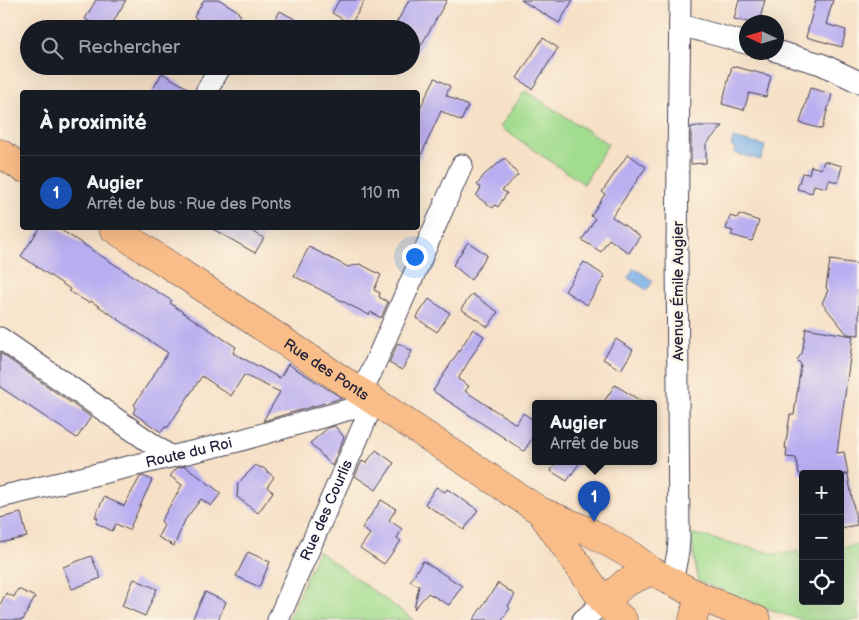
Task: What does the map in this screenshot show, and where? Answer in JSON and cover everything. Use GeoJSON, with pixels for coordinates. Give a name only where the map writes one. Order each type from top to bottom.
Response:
{"type":"FeatureCollection","features":[{"type":"Feature","properties":{"kind":"main road"},"geometry":{"type":"LineString","coordinates":[[0,153],[20,167]]}},
{"type":"Feature","properties":{"kind":"main road","name":"Rue des Ponts"},"geometry":{"type":"LineString","coordinates":[[122,230],[540,511],[586,530],[632,556],[662,576],[696,608]]}},
{"type":"Feature","properties":{"kind":"main road","name":"Rue des Ponts"},"geometry":{"type":"LineString","coordinates":[[540,511],[613,611]]}},
{"type":"Feature","properties":{"kind":"main road"},"geometry":{"type":"LineString","coordinates":[[613,611],[626,583],[662,576]]}},
{"type":"Feature","properties":{"kind":"main road"},"geometry":{"type":"LineString","coordinates":[[696,608],[757,620]]}},
{"type":"Feature","properties":{"kind":"street","name":"Avenue Émile Augier"},"geometry":{"type":"LineString","coordinates":[[662,576],[678,552],[679,540],[677,247],[680,0]]}},
{"type":"Feature","properties":{"kind":"street"},"geometry":{"type":"LineString","coordinates":[[680,25],[739,41]]}},
{"type":"Feature","properties":{"kind":"street"},"geometry":{"type":"LineString","coordinates":[[784,53],[821,64],[859,82]]}},
{"type":"Feature","properties":{"kind":"street"},"geometry":{"type":"LineString","coordinates":[[207,90],[216,75]]}},
{"type":"Feature","properties":{"kind":"street","name":"Rue des Courlis"},"geometry":{"type":"LineString","coordinates":[[278,620],[462,165]]}},
{"type":"Feature","properties":{"kind":"street"},"geometry":{"type":"LineString","coordinates":[[0,338],[171,457]]}},
{"type":"Feature","properties":{"kind":"street","name":"Route du Roi"},"geometry":{"type":"LineString","coordinates":[[0,497],[238,441],[368,397]]}},
{"type":"Feature","properties":{"kind":"street"},"geometry":{"type":"LineString","coordinates":[[583,620],[613,611]]}},
{"type":"Feature","properties":{"kind":"green space"},"geometry":{"type":"Polygon","coordinates":[[[525,91],[608,144],[584,184],[500,127],[525,91]]]}},
{"type":"Feature","properties":{"kind":"green space"},"geometry":{"type":"Polygon","coordinates":[[[690,533],[775,554],[799,551],[799,605],[844,605],[844,547],[859,545],[859,620],[803,620],[698,581],[690,533]]]}},
{"type":"Feature","properties":{"kind":"green space"},"geometry":{"type":"Polygon","coordinates":[[[318,551],[414,620],[288,620],[318,551]]]}},
{"type":"Feature","properties":{"kind":"water"},"geometry":{"type":"Polygon","coordinates":[[[733,138],[765,146],[761,160],[734,153],[735,148],[731,146],[733,138]]]}},
{"type":"Feature","properties":{"kind":"water"},"geometry":{"type":"Polygon","coordinates":[[[634,268],[653,281],[647,290],[628,278],[634,268]]]}},
{"type":"Feature","properties":{"kind":"building"},"geometry":{"type":"Polygon","coordinates":[[[96,0],[126,0],[114,20],[85,19],[96,0]]]}},
{"type":"Feature","properties":{"kind":"building"},"geometry":{"type":"Polygon","coordinates":[[[204,0],[220,0],[238,11],[241,15],[238,20],[199,20],[194,17],[204,0]]]}},
{"type":"Feature","properties":{"kind":"building"},"geometry":{"type":"Polygon","coordinates":[[[339,0],[365,0],[353,20],[344,20],[332,13],[339,0]]]}},
{"type":"Feature","properties":{"kind":"building"},"geometry":{"type":"Polygon","coordinates":[[[409,0],[447,0],[420,47],[420,20],[398,20],[409,0]]]}},
{"type":"Feature","properties":{"kind":"building"},"geometry":{"type":"Polygon","coordinates":[[[521,0],[573,0],[559,23],[521,0]]]}},
{"type":"Feature","properties":{"kind":"building"},"geometry":{"type":"Polygon","coordinates":[[[739,0],[765,0],[761,15],[739,15],[739,20],[734,19],[739,0]]]}},
{"type":"Feature","properties":{"kind":"building"},"geometry":{"type":"Polygon","coordinates":[[[816,0],[833,0],[826,24],[846,30],[842,47],[806,37],[816,0]]]}},
{"type":"Feature","properties":{"kind":"building"},"geometry":{"type":"Polygon","coordinates":[[[280,11],[296,20],[275,20],[280,11]]]}},
{"type":"Feature","properties":{"kind":"building"},"geometry":{"type":"Polygon","coordinates":[[[543,38],[558,48],[532,89],[517,78],[543,38]]]}},
{"type":"Feature","properties":{"kind":"building"},"geometry":{"type":"Polygon","coordinates":[[[732,66],[771,76],[766,97],[749,93],[744,110],[722,104],[732,66]]]}},
{"type":"Feature","properties":{"kind":"building"},"geometry":{"type":"Polygon","coordinates":[[[161,75],[165,75],[191,90],[152,90],[161,75]]]}},
{"type":"Feature","properties":{"kind":"building"},"geometry":{"type":"Polygon","coordinates":[[[435,78],[450,86],[446,95],[468,106],[461,121],[441,111],[420,158],[420,108],[435,78]]]}},
{"type":"Feature","properties":{"kind":"building"},"geometry":{"type":"Polygon","coordinates":[[[810,88],[832,94],[822,129],[800,123],[810,88]]]}},
{"type":"Feature","properties":{"kind":"building"},"geometry":{"type":"Polygon","coordinates":[[[723,126],[706,144],[706,163],[691,164],[691,127],[723,126]]]}},
{"type":"Feature","properties":{"kind":"building"},"geometry":{"type":"Polygon","coordinates":[[[628,154],[646,167],[612,217],[640,236],[629,253],[609,239],[601,252],[582,240],[595,219],[591,216],[605,194],[602,192],[628,154]]]}},
{"type":"Feature","properties":{"kind":"building"},"geometry":{"type":"Polygon","coordinates":[[[505,158],[518,175],[502,190],[507,193],[498,207],[495,205],[493,208],[476,196],[481,188],[477,185],[484,175],[505,158]]]}},
{"type":"Feature","properties":{"kind":"building"},"geometry":{"type":"Polygon","coordinates":[[[824,161],[842,166],[838,182],[829,180],[827,188],[814,185],[812,193],[797,189],[802,173],[809,174],[811,166],[821,169],[824,161]]]}},
{"type":"Feature","properties":{"kind":"building"},"geometry":{"type":"Polygon","coordinates":[[[739,214],[759,221],[752,241],[731,235],[733,231],[726,229],[730,216],[737,218],[739,214]]]}},
{"type":"Feature","properties":{"kind":"building"},"geometry":{"type":"Polygon","coordinates":[[[39,230],[61,230],[172,301],[170,303],[236,347],[233,353],[280,378],[288,364],[342,398],[263,421],[280,392],[244,375],[231,396],[202,376],[168,427],[165,427],[161,432],[133,413],[136,407],[134,405],[168,353],[91,301],[89,303],[69,291],[70,289],[21,256],[39,230]]]}},
{"type":"Feature","properties":{"kind":"building"},"geometry":{"type":"Polygon","coordinates":[[[215,230],[250,230],[264,238],[255,253],[215,230]]]}},
{"type":"Feature","properties":{"kind":"building"},"geometry":{"type":"Polygon","coordinates":[[[468,242],[487,255],[471,280],[453,265],[468,242]]]}},
{"type":"Feature","properties":{"kind":"building"},"geometry":{"type":"Polygon","coordinates":[[[309,247],[348,267],[360,264],[381,275],[374,290],[380,293],[379,297],[388,302],[381,318],[371,312],[369,315],[294,276],[309,247]]]}},
{"type":"Feature","properties":{"kind":"building"},"geometry":{"type":"Polygon","coordinates":[[[830,260],[859,264],[859,335],[847,334],[822,303],[828,290],[826,288],[830,260]]]}},
{"type":"Feature","properties":{"kind":"building"},"geometry":{"type":"Polygon","coordinates":[[[584,262],[605,276],[587,305],[565,291],[584,262]]]}},
{"type":"Feature","properties":{"kind":"building"},"geometry":{"type":"Polygon","coordinates":[[[472,294],[498,312],[488,327],[461,309],[472,294]]]}},
{"type":"Feature","properties":{"kind":"building"},"geometry":{"type":"Polygon","coordinates":[[[429,299],[450,313],[437,332],[416,318],[429,299]]]}},
{"type":"Feature","properties":{"kind":"building"},"geometry":{"type":"Polygon","coordinates":[[[806,328],[853,336],[837,453],[844,452],[848,474],[844,474],[844,470],[799,470],[799,474],[796,458],[786,457],[787,448],[785,448],[790,415],[794,415],[801,364],[797,360],[802,353],[806,328]]]}},
{"type":"Feature","properties":{"kind":"building"},"geometry":{"type":"Polygon","coordinates":[[[473,329],[484,336],[458,379],[469,386],[465,391],[516,424],[523,413],[532,419],[532,439],[524,451],[433,391],[473,329]]]}},
{"type":"Feature","properties":{"kind":"building"},"geometry":{"type":"Polygon","coordinates":[[[616,339],[633,350],[621,370],[603,359],[616,339]]]}},
{"type":"Feature","properties":{"kind":"building"},"geometry":{"type":"Polygon","coordinates":[[[398,343],[412,351],[402,370],[389,363],[398,343]]]}},
{"type":"Feature","properties":{"kind":"building"},"geometry":{"type":"Polygon","coordinates":[[[0,353],[91,417],[77,438],[0,387],[0,353]]]}},
{"type":"Feature","properties":{"kind":"building"},"geometry":{"type":"Polygon","coordinates":[[[615,385],[639,400],[605,400],[615,385]]]}},
{"type":"Feature","properties":{"kind":"building"},"geometry":{"type":"Polygon","coordinates":[[[335,426],[344,437],[332,466],[310,443],[328,428],[335,426]]]}},
{"type":"Feature","properties":{"kind":"building"},"geometry":{"type":"Polygon","coordinates":[[[376,450],[394,463],[376,490],[355,476],[362,461],[366,463],[376,450]]]}},
{"type":"Feature","properties":{"kind":"building"},"geometry":{"type":"Polygon","coordinates":[[[256,465],[262,467],[274,477],[267,487],[273,492],[258,513],[237,497],[238,483],[256,465]]]}},
{"type":"Feature","properties":{"kind":"building"},"geometry":{"type":"Polygon","coordinates":[[[554,465],[578,465],[567,481],[551,471],[554,465]]]}},
{"type":"Feature","properties":{"kind":"building"},"geometry":{"type":"Polygon","coordinates":[[[185,466],[221,493],[211,506],[201,499],[185,520],[174,546],[158,537],[164,525],[161,521],[182,485],[170,476],[177,468],[185,466]]]}},
{"type":"Feature","properties":{"kind":"building"},"geometry":{"type":"Polygon","coordinates":[[[844,475],[848,475],[857,525],[844,527],[844,475]]]}},
{"type":"Feature","properties":{"kind":"building"},"geometry":{"type":"Polygon","coordinates":[[[143,476],[152,480],[129,530],[116,524],[112,531],[96,523],[98,518],[95,517],[104,497],[124,506],[140,477],[143,476]]]}},
{"type":"Feature","properties":{"kind":"building"},"geometry":{"type":"Polygon","coordinates":[[[436,487],[445,492],[447,489],[478,510],[464,530],[425,504],[436,487]]]}},
{"type":"Feature","properties":{"kind":"building"},"geometry":{"type":"Polygon","coordinates":[[[381,500],[396,509],[389,520],[402,529],[397,538],[401,541],[384,564],[360,548],[370,534],[362,528],[381,500]]]}},
{"type":"Feature","properties":{"kind":"building"},"geometry":{"type":"Polygon","coordinates":[[[21,513],[27,537],[0,543],[0,518],[21,513]]]}},
{"type":"Feature","properties":{"kind":"building"},"geometry":{"type":"Polygon","coordinates":[[[248,552],[270,562],[259,587],[236,576],[248,552]]]}},
{"type":"Feature","properties":{"kind":"building"},"geometry":{"type":"Polygon","coordinates":[[[91,556],[101,578],[72,589],[63,567],[91,556]]]}},
{"type":"Feature","properties":{"kind":"building"},"geometry":{"type":"Polygon","coordinates":[[[423,561],[462,586],[449,605],[428,593],[414,609],[419,586],[410,581],[423,561]]]}},
{"type":"Feature","properties":{"kind":"building"},"geometry":{"type":"Polygon","coordinates":[[[134,579],[157,589],[145,616],[122,606],[134,579]]]}},
{"type":"Feature","properties":{"kind":"building"},"geometry":{"type":"Polygon","coordinates":[[[498,583],[515,595],[508,606],[510,608],[502,620],[473,620],[498,583]]]}},
{"type":"Feature","properties":{"kind":"building"},"geometry":{"type":"Polygon","coordinates":[[[18,589],[35,597],[23,620],[0,620],[0,605],[6,593],[14,597],[18,589]]]}},
{"type":"Feature","properties":{"kind":"building"},"geometry":{"type":"Polygon","coordinates":[[[205,592],[226,602],[218,620],[192,620],[205,592]]]}},
{"type":"Feature","properties":{"kind":"place","name":"Augier"},"geometry":{"type":"Point","coordinates":[594,522]}}]}
